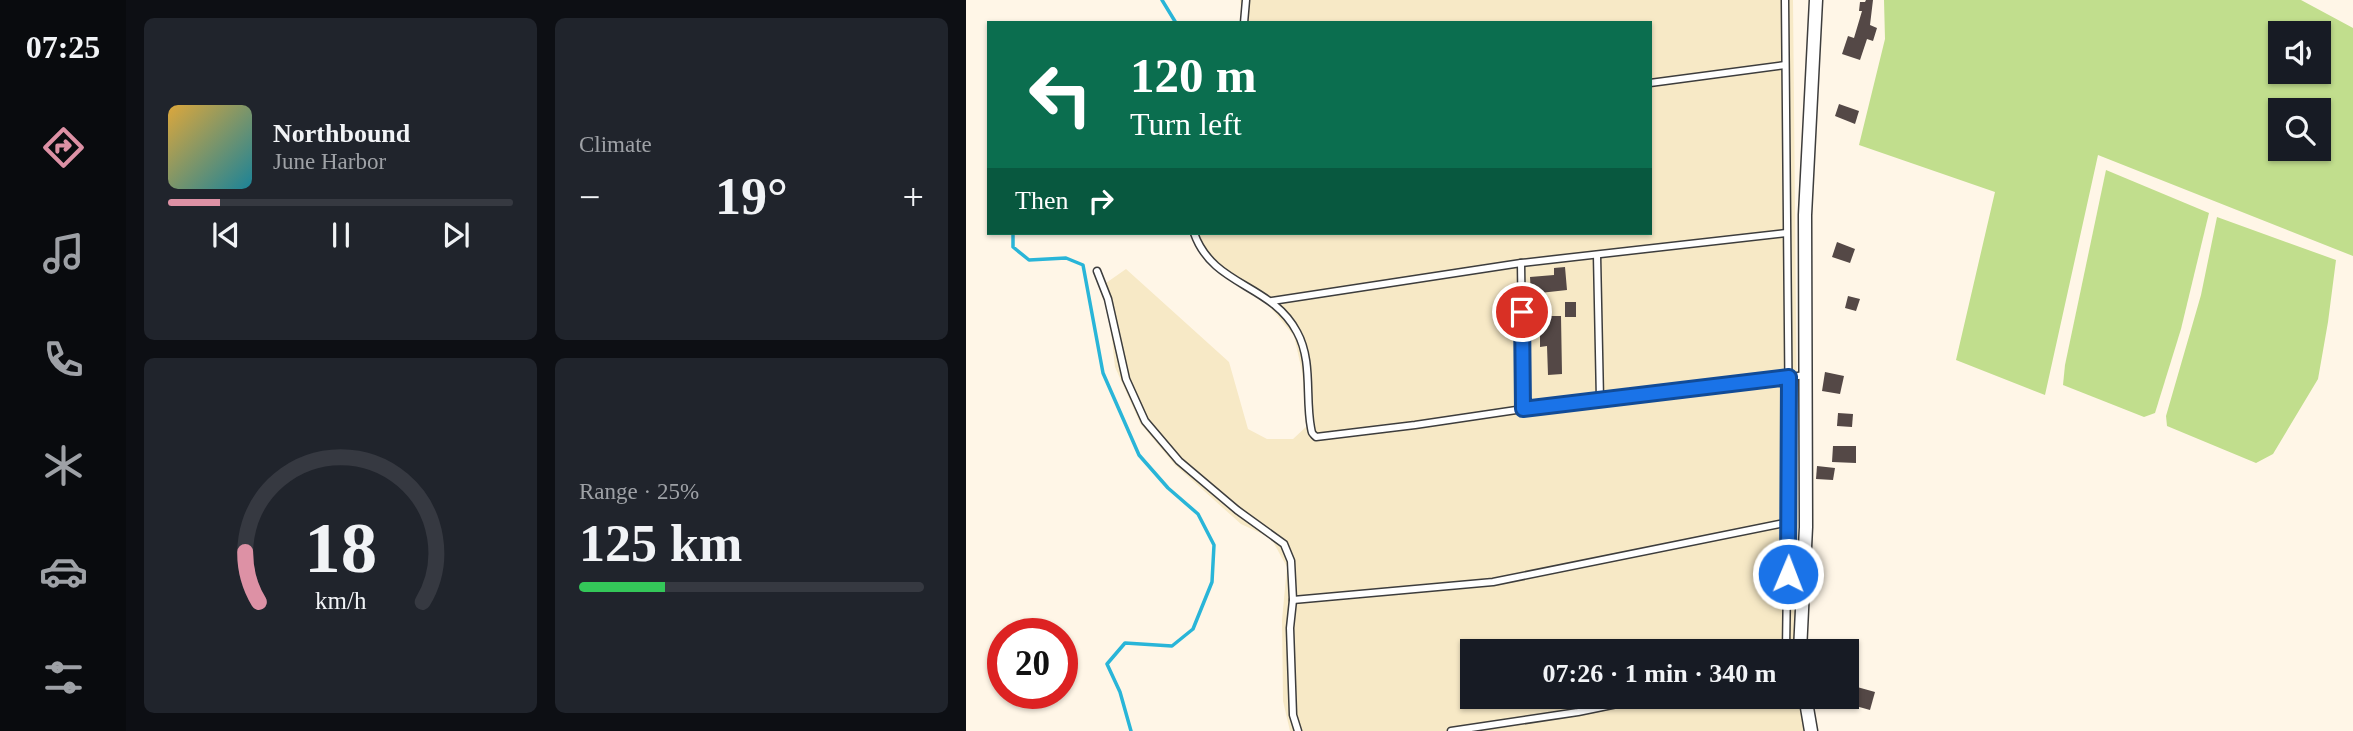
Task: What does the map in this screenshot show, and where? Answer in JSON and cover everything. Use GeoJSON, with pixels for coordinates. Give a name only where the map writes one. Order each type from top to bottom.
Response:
{"type":"FeatureCollection","features":[{"type":"Feature","properties":{"kind":"street"},"geometry":{"type":"LineString","coordinates":[[1801,639],[1806,527],[1805,215],[1816,0]]}},
{"type":"Feature","properties":{"kind":"street"},"geometry":{"type":"LineString","coordinates":[[1807,709],[1811,731]]}},
{"type":"Feature","properties":{"kind":"lane"},"geometry":{"type":"LineString","coordinates":[[1244,21],[1246,0]]}},
{"type":"Feature","properties":{"kind":"lane"},"geometry":{"type":"LineString","coordinates":[[1784,0],[1790,522],[1786,639]]}},
{"type":"Feature","properties":{"kind":"lane"},"geometry":{"type":"LineString","coordinates":[[1652,83],[1785,65]]}},
{"type":"Feature","properties":{"kind":"lane"},"geometry":{"type":"LineString","coordinates":[[1272,301],[1521,263],[1786,233]]}},
{"type":"Feature","properties":{"kind":"lane"},"geometry":{"type":"LineString","coordinates":[[1195,235],[1199,249],[1208,260],[1221,271],[1272,301],[1298,333],[1310,394],[1311,430],[1317,437],[1806,375]]}},
{"type":"Feature","properties":{"kind":"lane"},"geometry":{"type":"LineString","coordinates":[[1597,254],[1600,400]]}},
{"type":"Feature","properties":{"kind":"lane"},"geometry":{"type":"LineString","coordinates":[[1521,263],[1523,409]]}},
{"type":"Feature","properties":{"kind":"lane"},"geometry":{"type":"LineString","coordinates":[[1097,271],[1108,299],[1126,379],[1145,421],[1179,461],[1237,510],[1284,544],[1292,561],[1293,600],[1290,628],[1293,715],[1298,731]]}},
{"type":"Feature","properties":{"kind":"lane"},"geometry":{"type":"LineString","coordinates":[[1293,600],[1493,582],[1790,522]]}},
{"type":"Feature","properties":{"kind":"lane"},"geometry":{"type":"LineString","coordinates":[[1451,731],[1593,709]]}},
{"type":"Feature","properties":{"kind":"shaded area"},"geometry":{"type":"Polygon","coordinates":[[[1240,0],[1793,0],[1798,523],[1794,639],[1460,639],[1460,709],[1806,709],[1815,731],[1290,731],[1283,701],[1282,620],[1287,567],[1271,538],[1241,524],[1175,465],[1140,423],[1115,367],[1106,283],[1126,269],[1229,362],[1248,429],[1267,439],[1293,439],[1307,426],[1302,371],[1294,336],[1257,291],[1205,260],[1192,235],[1652,235],[1652,21],[1243,21],[1240,0]]]}},
{"type":"Feature","properties":{"kind":"green space"},"geometry":{"type":"Polygon","coordinates":[[[1884,0],[2301,0],[2353,28],[2353,256],[2098,155],[2045,395],[1956,360],[1995,192],[1859,145],[1885,39],[1884,0]]]}},
{"type":"Feature","properties":{"kind":"green space"},"geometry":{"type":"Polygon","coordinates":[[[2106,170],[2209,213],[2181,329],[2155,413],[2144,417],[2063,385],[2106,170]]]}},
{"type":"Feature","properties":{"kind":"green space"},"geometry":{"type":"Polygon","coordinates":[[[2217,217],[2336,260],[2318,379],[2273,454],[2256,463],[2167,426],[2166,416],[2201,295],[2217,217]]]}},
{"type":"Feature","properties":{"kind":"building"},"geometry":{"type":"Polygon","coordinates":[[[1873,0],[1870,25],[1877,28],[1873,41],[1867,39],[1860,60],[1842,54],[1848,36],[1854,38],[1862,11],[1859,11],[1860,2],[1873,0]]]}},
{"type":"Feature","properties":{"kind":"building"},"geometry":{"type":"Polygon","coordinates":[[[1839,104],[1859,111],[1855,124],[1835,116],[1839,104]]]}},
{"type":"Feature","properties":{"kind":"building"},"geometry":{"type":"Polygon","coordinates":[[[1837,242],[1855,249],[1850,263],[1832,257],[1837,242]]]}},
{"type":"Feature","properties":{"kind":"building"},"geometry":{"type":"Polygon","coordinates":[[[1565,267],[1567,290],[1531,294],[1530,277],[1554,275],[1554,268],[1565,267]]]}},
{"type":"Feature","properties":{"kind":"building"},"geometry":{"type":"Polygon","coordinates":[[[1848,296],[1860,299],[1856,311],[1845,308],[1848,296]]]}},
{"type":"Feature","properties":{"kind":"building"},"geometry":{"type":"Polygon","coordinates":[[[1565,302],[1576,302],[1576,317],[1565,317],[1565,302]]]}},
{"type":"Feature","properties":{"kind":"building"},"geometry":{"type":"Polygon","coordinates":[[[1547,316],[1561,316],[1562,374],[1548,375],[1547,346],[1540,347],[1540,327],[1547,327],[1547,316]]]}},
{"type":"Feature","properties":{"kind":"building"},"geometry":{"type":"Polygon","coordinates":[[[1825,372],[1844,376],[1840,394],[1822,391],[1825,372]]]}},
{"type":"Feature","properties":{"kind":"building"},"geometry":{"type":"Polygon","coordinates":[[[1838,413],[1853,414],[1852,427],[1837,426],[1838,413]]]}},
{"type":"Feature","properties":{"kind":"building"},"geometry":{"type":"Polygon","coordinates":[[[1833,446],[1856,446],[1856,463],[1832,462],[1833,446]]]}},
{"type":"Feature","properties":{"kind":"building"},"geometry":{"type":"Polygon","coordinates":[[[1817,466],[1835,468],[1833,480],[1816,479],[1817,466]]]}},
{"type":"Feature","properties":{"kind":"building"},"geometry":{"type":"Polygon","coordinates":[[[1859,688],[1875,692],[1870,710],[1859,707],[1859,688]]]}},
{"type":"Feature","properties":{"kind":"waterway"},"geometry":{"type":"LineString","coordinates":[[1162,0],[1175,21]]}},
{"type":"Feature","properties":{"kind":"waterway"},"geometry":{"type":"LineString","coordinates":[[1013,235],[1013,247],[1029,260],[1066,258],[1083,265],[1103,373],[1139,455],[1168,488],[1198,514],[1214,545],[1212,582],[1193,629],[1172,646],[1125,643],[1107,664],[1120,692],[1131,731]]}},
{"type":"Feature","properties":{"kind":"route"},"geometry":{"type":"LineString","coordinates":[[1522,312],[1523,409],[1789,377],[1788,574]]}}]}
